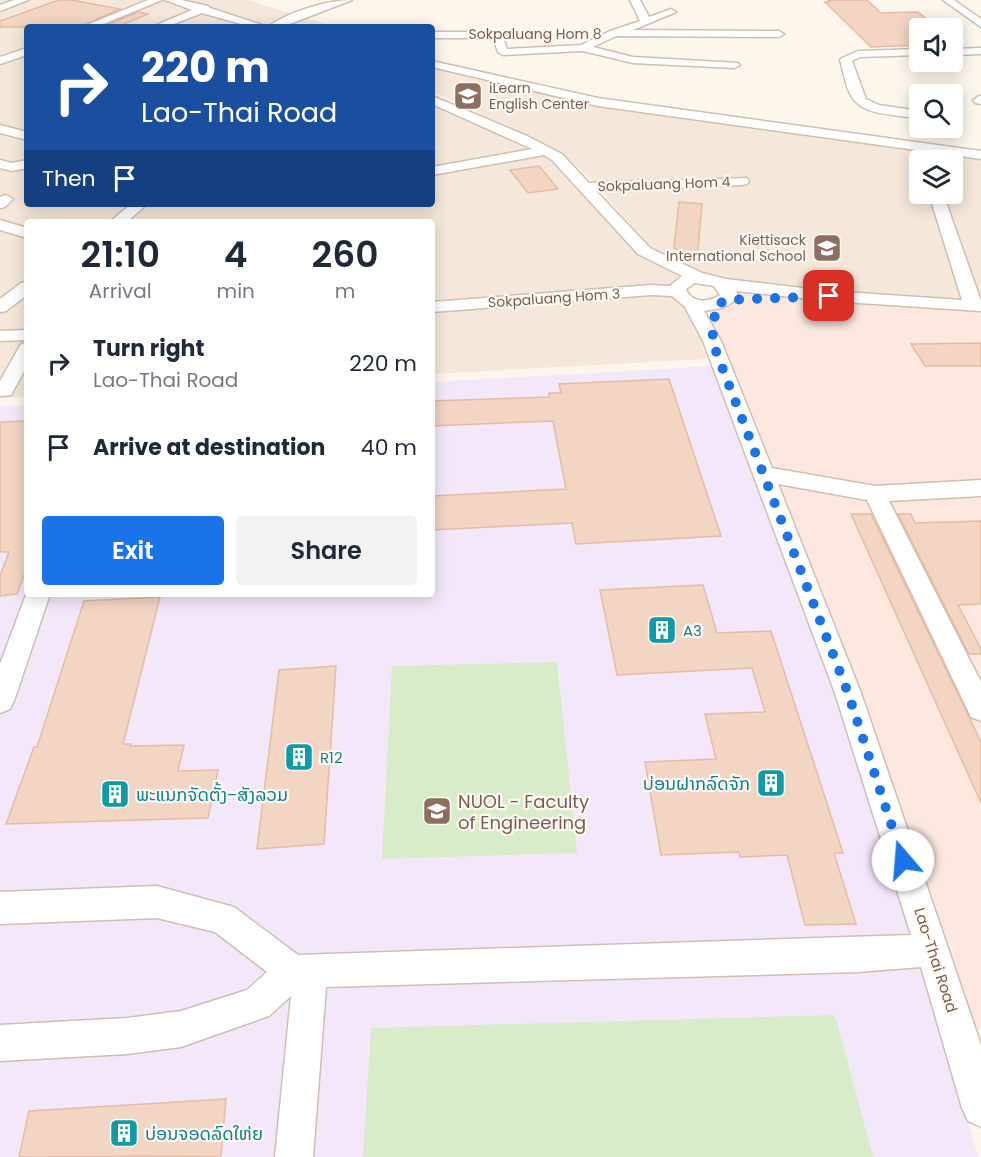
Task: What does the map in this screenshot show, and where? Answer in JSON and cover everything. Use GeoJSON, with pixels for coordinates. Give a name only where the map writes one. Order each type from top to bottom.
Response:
{"type":"FeatureCollection","features":[{"type":"Feature","properties":{"kind":"street"},"geometry":{"type":"LineString","coordinates":[[0,8],[23,0]]}},
{"type":"Feature","properties":{"kind":"street"},"geometry":{"type":"LineString","coordinates":[[95,24],[157,0]]}},
{"type":"Feature","properties":{"kind":"street"},"geometry":{"type":"LineString","coordinates":[[170,0],[205,8],[254,24]]}},
{"type":"Feature","properties":{"kind":"street"},"geometry":{"type":"LineString","coordinates":[[280,24],[315,9],[347,0]]}},
{"type":"Feature","properties":{"kind":"street"},"geometry":{"type":"LineString","coordinates":[[635,0],[646,22]]}},
{"type":"Feature","properties":{"kind":"street"},"geometry":{"type":"LineString","coordinates":[[948,0],[981,24]]}},
{"type":"Feature","properties":{"kind":"street"},"geometry":{"type":"LineString","coordinates":[[165,24],[205,8]]}},
{"type":"Feature","properties":{"kind":"street","name":"Sokpaluang Hom 8"},"geometry":{"type":"LineString","coordinates":[[582,34],[614,33],[673,16]]}},
{"type":"Feature","properties":{"kind":"street"},"geometry":{"type":"LineString","coordinates":[[583,48],[614,33],[779,34]]}},
{"type":"Feature","properties":{"kind":"street"},"geometry":{"type":"LineString","coordinates":[[497,34],[503,52],[583,48],[633,60],[734,65]]}},
{"type":"Feature","properties":{"kind":"street","name":"Sokpaluang Hom 8"},"geometry":{"type":"LineString","coordinates":[[435,35],[527,34]]}},
{"type":"Feature","properties":{"kind":"street"},"geometry":{"type":"LineString","coordinates":[[963,52],[981,51]]}},
{"type":"Feature","properties":{"kind":"street"},"geometry":{"type":"LineString","coordinates":[[0,61],[24,52]]}},
{"type":"Feature","properties":{"kind":"street"},"geometry":{"type":"LineString","coordinates":[[909,52],[858,54],[846,60],[857,97],[862,102],[873,107],[909,113]]}},
{"type":"Feature","properties":{"kind":"street"},"geometry":{"type":"LineString","coordinates":[[435,65],[598,102],[818,131],[909,151]]}},
{"type":"Feature","properties":{"kind":"street"},"geometry":{"type":"LineString","coordinates":[[435,101],[546,151],[565,164],[677,289],[679,296],[691,303],[721,296],[829,296],[976,306],[940,204]]}},
{"type":"Feature","properties":{"kind":"street"},"geometry":{"type":"LineString","coordinates":[[435,110],[448,107]]}},
{"type":"Feature","properties":{"kind":"street"},"geometry":{"type":"LineString","coordinates":[[0,129],[24,135]]}},
{"type":"Feature","properties":{"kind":"street"},"geometry":{"type":"LineString","coordinates":[[435,170],[546,151]]}},
{"type":"Feature","properties":{"kind":"street"},"geometry":{"type":"LineString","coordinates":[[963,155],[981,155]]}},
{"type":"Feature","properties":{"kind":"street"},"geometry":{"type":"LineString","coordinates":[[0,164],[12,167],[24,165]]}},
{"type":"Feature","properties":{"kind":"street","name":"Sokpaluang Hom 4"},"geometry":{"type":"LineString","coordinates":[[586,187],[742,181]]}},
{"type":"Feature","properties":{"kind":"street"},"geometry":{"type":"LineString","coordinates":[[122,219],[136,207]]}},
{"type":"Feature","properties":{"kind":"street"},"geometry":{"type":"LineString","coordinates":[[0,225],[24,232]]}},
{"type":"Feature","properties":{"kind":"street"},"geometry":{"type":"LineString","coordinates":[[644,251],[699,278],[721,296]]}},
{"type":"Feature","properties":{"kind":"street"},"geometry":{"type":"LineString","coordinates":[[677,289],[685,280],[699,278]]}},
{"type":"Feature","properties":{"kind":"street"},"geometry":{"type":"LineString","coordinates":[[0,307],[24,289]]}},
{"type":"Feature","properties":{"kind":"street","name":"Sokpaluang Hom 3"},"geometry":{"type":"LineString","coordinates":[[435,307],[677,289]]}},
{"type":"Feature","properties":{"kind":"street","name":"Lao-Thai Road"},"geometry":{"type":"LineString","coordinates":[[712,341],[721,296]]}},
{"type":"Feature","properties":{"kind":"street","name":"Lao-Thai Road"},"geometry":{"type":"LineString","coordinates":[[691,303],[712,341],[848,693],[932,950],[972,1045],[981,1108]]}},
{"type":"Feature","properties":{"kind":"street"},"geometry":{"type":"LineString","coordinates":[[0,336],[24,335]]}},
{"type":"Feature","properties":{"kind":"street"},"geometry":{"type":"LineString","coordinates":[[4,391],[24,354]]}},
{"type":"Feature","properties":{"kind":"street"},"geometry":{"type":"LineString","coordinates":[[763,474],[875,494],[981,488]]}},
{"type":"Feature","properties":{"kind":"street"},"geometry":{"type":"LineString","coordinates":[[875,494],[981,709]]}},
{"type":"Feature","properties":{"kind":"street"},"geometry":{"type":"LineString","coordinates":[[0,701],[37,597]]}},
{"type":"Feature","properties":{"kind":"street"},"geometry":{"type":"LineString","coordinates":[[0,908],[157,902],[223,918],[268,952],[301,972]]}},
{"type":"Feature","properties":{"kind":"street"},"geometry":{"type":"LineString","coordinates":[[0,1043],[127,1036],[181,1029],[256,1004],[301,972],[857,955],[932,950]]}},
{"type":"Feature","properties":{"kind":"street"},"geometry":{"type":"LineString","coordinates":[[294,1157],[301,972]]}},
{"type":"Feature","properties":{"kind":"shaded area"},"geometry":{"type":"Polygon","coordinates":[[[0,0],[247,0],[326,24],[24,24],[24,207],[435,207],[435,100],[543,152],[578,178],[636,249],[678,276],[674,284],[690,298],[706,359],[435,374],[435,219],[24,219],[24,397],[0,398],[0,0]]]}},
{"type":"Feature","properties":{"kind":"shaded area"},"geometry":{"type":"Polygon","coordinates":[[[435,65],[602,103],[932,150],[909,150],[909,204],[963,204],[963,154],[981,157],[981,301],[722,281],[711,274],[687,271],[649,247],[593,181],[578,167],[535,141],[435,92],[435,65]]]}},
{"type":"Feature","properties":{"kind":"shaded area"},"geometry":{"type":"Polygon","coordinates":[[[723,288],[981,309],[981,1029],[971,1030],[724,362],[705,298],[716,296],[723,288]]]}},
{"type":"Feature","properties":{"kind":"shaded area","name":"NUOL - Faculty of Engineering"},"geometry":{"type":"Polygon","coordinates":[[[715,366],[839,698],[911,923],[978,1157],[0,1157],[0,406],[24,405],[24,597],[435,597],[435,382],[715,366]]]}},
{"type":"Feature","properties":{"kind":"green space"},"geometry":{"type":"Polygon","coordinates":[[[557,662],[577,853],[382,859],[392,666],[557,662]]]}},
{"type":"Feature","properties":{"kind":"green space"},"geometry":{"type":"Polygon","coordinates":[[[835,1015],[873,1157],[363,1157],[371,1028],[835,1015]]]}},
{"type":"Feature","properties":{"kind":"building"},"geometry":{"type":"Polygon","coordinates":[[[59,0],[72,0],[120,9],[87,24],[24,24],[24,27],[0,27],[0,21],[59,0]]]}},
{"type":"Feature","properties":{"kind":"building"},"geometry":{"type":"Polygon","coordinates":[[[828,0],[867,0],[881,13],[918,12],[926,18],[909,18],[909,45],[871,47],[825,2],[830,2],[828,0]]]}},
{"type":"Feature","properties":{"kind":"building"},"geometry":{"type":"Polygon","coordinates":[[[138,12],[148,14],[124,24],[109,24],[138,12]]]}},
{"type":"Feature","properties":{"kind":"building"},"geometry":{"type":"Polygon","coordinates":[[[539,166],[558,189],[528,193],[510,170],[539,166]]]}},
{"type":"Feature","properties":{"kind":"building"},"geometry":{"type":"Polygon","coordinates":[[[679,202],[702,204],[697,259],[674,248],[679,202]]]}},
{"type":"Feature","properties":{"kind":"building"},"geometry":{"type":"Polygon","coordinates":[[[981,343],[981,366],[925,366],[911,344],[981,343]]]}},
{"type":"Feature","properties":{"kind":"building"},"geometry":{"type":"Polygon","coordinates":[[[669,379],[721,536],[576,544],[572,523],[435,530],[435,496],[566,489],[553,421],[435,426],[435,401],[549,397],[549,393],[561,393],[559,384],[669,379]]]}},
{"type":"Feature","properties":{"kind":"building"},"geometry":{"type":"Polygon","coordinates":[[[24,421],[24,575],[17,594],[0,596],[0,576],[9,552],[0,552],[0,422],[24,421]]]}},
{"type":"Feature","properties":{"kind":"building"},"geometry":{"type":"Polygon","coordinates":[[[851,514],[871,514],[981,742],[981,803],[851,514]]]}},
{"type":"Feature","properties":{"kind":"building"},"geometry":{"type":"Polygon","coordinates":[[[898,514],[911,514],[915,523],[981,521],[981,604],[958,605],[981,649],[981,654],[969,654],[898,514]]]}},
{"type":"Feature","properties":{"kind":"building"},"geometry":{"type":"Polygon","coordinates":[[[703,585],[717,633],[771,631],[843,853],[834,853],[856,924],[805,925],[787,855],[740,857],[739,852],[661,855],[645,762],[716,759],[705,714],[765,712],[752,668],[617,675],[600,590],[703,585]]]}},
{"type":"Feature","properties":{"kind":"building"},"geometry":{"type":"Polygon","coordinates":[[[160,597],[123,744],[131,744],[130,746],[184,745],[178,771],[218,770],[208,818],[6,824],[34,747],[37,747],[84,601],[160,597]]]}},
{"type":"Feature","properties":{"kind":"building","name":"R12"},"geometry":{"type":"Polygon","coordinates":[[[336,666],[324,844],[257,849],[279,670],[336,666]]]}},
{"type":"Feature","properties":{"kind":"building","name":"ບ່ອນຈອດລົດໃຫ່ຍ"},"geometry":{"type":"Polygon","coordinates":[[[226,1099],[221,1156],[19,1157],[29,1111],[226,1099]]]}},
{"type":"Feature","properties":{"kind":"place","name":"iLearn English Center"},"geometry":{"type":"Point","coordinates":[468,96]}},
{"type":"Feature","properties":{"kind":"place","name":"Kiettisack International School"},"geometry":{"type":"Point","coordinates":[827,248]}},
{"type":"Feature","properties":{"kind":"place","name":"A3"},"geometry":{"type":"Point","coordinates":[662,630]}},
{"type":"Feature","properties":{"kind":"place","name":"R12"},"geometry":{"type":"Point","coordinates":[299,757]}},
{"type":"Feature","properties":{"kind":"place","name":"ບ່ອນຝາກລົດຈັກ"},"geometry":{"type":"Point","coordinates":[771,783]}},
{"type":"Feature","properties":{"kind":"place","name":"ພະແນກຈັດຕັ້ງ-ສັງລວມ"},"geometry":{"type":"Point","coordinates":[115,794]}},
{"type":"Feature","properties":{"kind":"place","name":"NUOL - Faculty of Engineering"},"geometry":{"type":"Point","coordinates":[437,811]}},
{"type":"Feature","properties":{"kind":"place","name":"ບ່ອນຈອດລົດໃຫ່ຍ"},"geometry":{"type":"Point","coordinates":[124,1133]}},
{"type":"Feature","properties":{"kind":"route"},"geometry":{"type":"LineString","coordinates":[[829,296],[727,300],[716,305],[712,341],[848,693],[903,860]]}}]}
